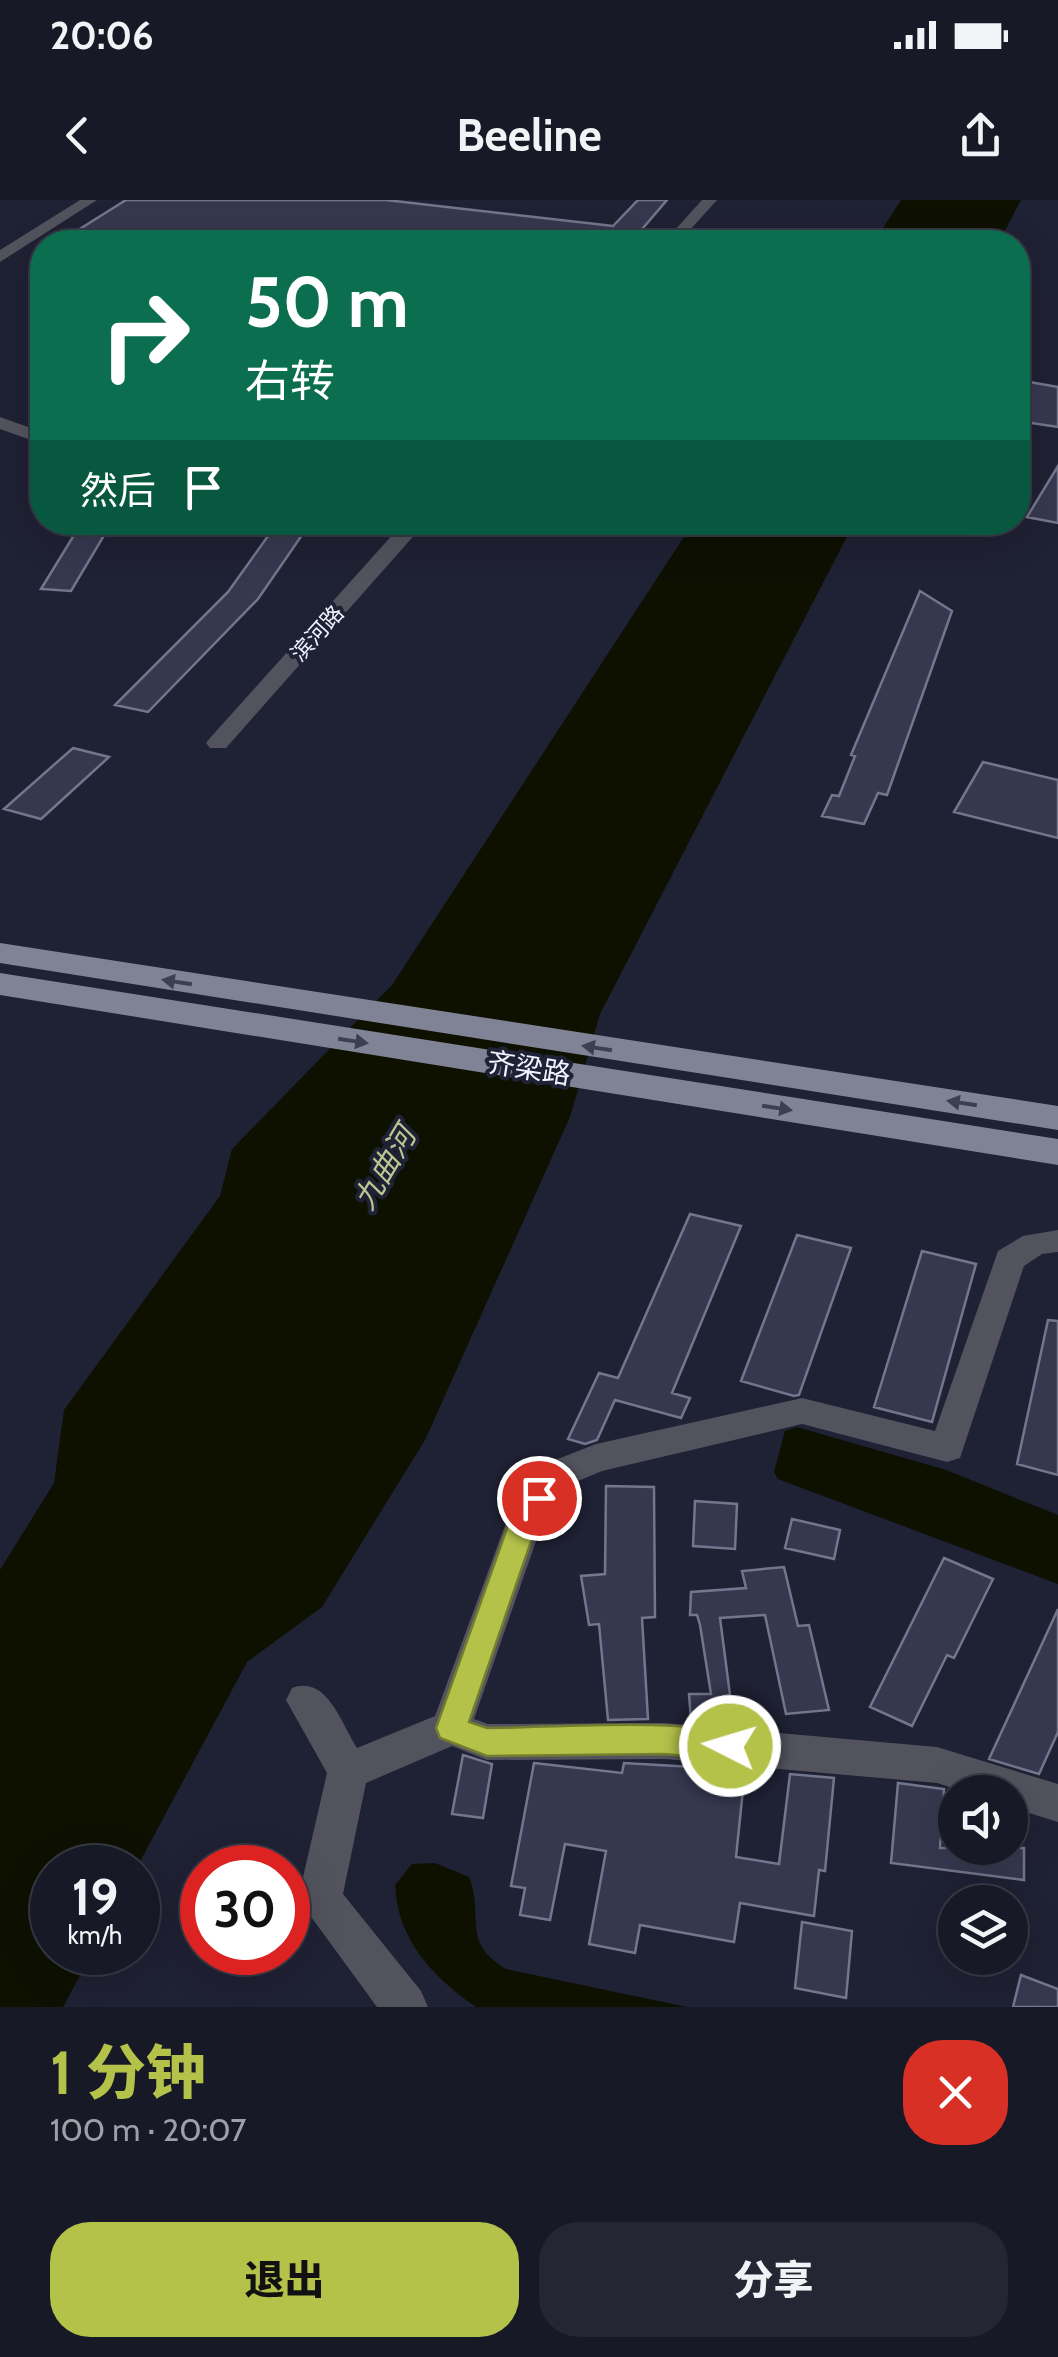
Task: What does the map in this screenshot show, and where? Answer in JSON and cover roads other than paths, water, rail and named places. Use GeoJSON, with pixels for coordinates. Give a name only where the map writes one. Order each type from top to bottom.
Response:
{"type":"FeatureCollection","features":[{"type":"Feature","properties":{"kind":"main road","name":"齐梁路"},"geometry":{"type":"LineString","coordinates":[[0,953],[265,1012]]}},
{"type":"Feature","properties":{"kind":"main road","name":"齐梁路"},"geometry":{"type":"LineString","coordinates":[[0,984],[265,1012],[687,1077],[1058,1118]]}},
{"type":"Feature","properties":{"kind":"main road","name":"齐梁路"},"geometry":{"type":"LineString","coordinates":[[687,1077],[1058,1152]]}},
{"type":"Feature","properties":{"kind":"street"},"geometry":{"type":"LineString","coordinates":[[43,230],[90,200]]}},
{"type":"Feature","properties":{"kind":"street"},"geometry":{"type":"LineString","coordinates":[[682,230],[710,200]]}},
{"type":"Feature","properties":{"kind":"street"},"geometry":{"type":"LineString","coordinates":[[0,257],[30,238]]}},
{"type":"Feature","properties":{"kind":"street"},"geometry":{"type":"LineString","coordinates":[[0,423],[30,434]]}},
{"type":"Feature","properties":{"kind":"street","name":"滨河路"},"geometry":{"type":"LineString","coordinates":[[218,743],[404,535]]}},
{"type":"Feature","properties":{"kind":"street"},"geometry":{"type":"LineString","coordinates":[[451,1728],[524,1520],[553,1476],[596,1458],[802,1411],[947,1448],[1010,1259],[1034,1244],[1058,1240]]}},
{"type":"Feature","properties":{"kind":"street"},"geometry":{"type":"LineString","coordinates":[[306,1700],[348,1772],[320,1899],[405,2007]]}},
{"type":"Feature","properties":{"kind":"street"},"geometry":{"type":"LineString","coordinates":[[348,1772],[451,1728],[487,1742],[664,1741],[937,1765],[1058,1803]]}},
{"type":"Feature","properties":{"kind":"water"},"geometry":{"type":"Polygon","coordinates":[[[901,200],[1021,200],[1005,230],[882,230],[901,200]]]}},
{"type":"Feature","properties":{"kind":"water","name":"九曲河"},"geometry":{"type":"Polygon","coordinates":[[[685,535],[848,535],[600,1014],[570,1117],[425,1440],[322,1607],[247,1662],[149,1845],[30,1845],[30,1975],[80,1975],[63,2007],[0,2007],[0,1570],[54,1483],[64,1410],[220,1196],[232,1149],[392,985],[685,535]]]}},
{"type":"Feature","properties":{"kind":"water"},"geometry":{"type":"Polygon","coordinates":[[[797,1427],[946,1470],[1058,1515],[1058,1584],[778,1479],[774,1472],[785,1431],[797,1427]]]}},
{"type":"Feature","properties":{"kind":"water"},"geometry":{"type":"Polygon","coordinates":[[[435,1863],[469,1877],[478,1938],[492,1959],[506,1969],[687,2007],[476,2007],[432,1970],[403,1923],[395,1885],[412,1864],[435,1863]]]}}]}
